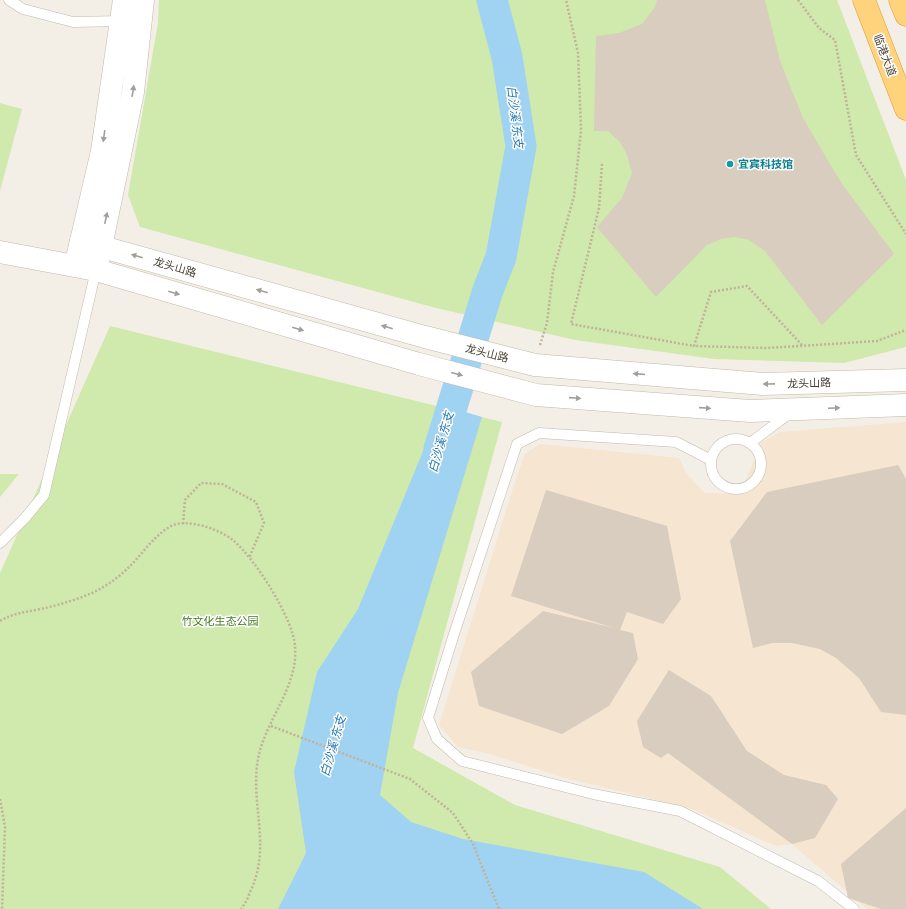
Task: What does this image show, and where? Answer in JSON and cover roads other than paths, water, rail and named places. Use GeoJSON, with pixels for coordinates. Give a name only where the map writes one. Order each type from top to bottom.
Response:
{"type":"FeatureCollection","features":[{"type":"Feature","properties":{"kind":"highway","name":"临港大道"},"geometry":{"type":"LineString","coordinates":[[864,0],[906,109]]}},
{"type":"Feature","properties":{"kind":"highway"},"geometry":{"type":"LineString","coordinates":[[900,0],[906,15]]}},
{"type":"Feature","properties":{"kind":"street"},"geometry":{"type":"LineString","coordinates":[[86,268],[91,244],[132,92],[132,21],[124,0]]}},
{"type":"Feature","properties":{"kind":"street"},"geometry":{"type":"LineString","coordinates":[[132,21],[143,0]]}},
{"type":"Feature","properties":{"kind":"street","name":"龙头山路"},"geometry":{"type":"LineString","coordinates":[[91,244],[425,337],[542,366],[763,384],[906,380]]}},
{"type":"Feature","properties":{"kind":"street"},"geometry":{"type":"LineString","coordinates":[[0,252],[86,268],[419,364],[536,395],[750,411],[906,405]]}},
{"type":"Feature","properties":{"kind":"lane"},"geometry":{"type":"LineString","coordinates":[[9,0],[23,9],[73,22],[132,21]]}},
{"type":"Feature","properties":{"kind":"lane"},"geometry":{"type":"LineString","coordinates":[[0,543],[25,518],[44,495],[86,268]]}},
{"type":"Feature","properties":{"kind":"lane"},"geometry":{"type":"LineString","coordinates":[[750,443],[795,409]]}},
{"type":"Feature","properties":{"kind":"lane"},"geometry":{"type":"LineString","coordinates":[[711,460],[676,442],[539,433],[517,444],[454,634],[428,718],[437,739],[462,761],[593,794],[680,811],[818,881],[854,909]]}},
{"type":"Feature","properties":{"kind":"lane"},"geometry":{"type":"LineString","coordinates":[[734,439],[750,443],[756,449],[760,457],[760,473],[749,486],[734,490],[722,486],[714,476],[711,468],[711,460],[716,449],[726,441],[734,439]]}},
{"type":"Feature","properties":{"kind":"water"},"geometry":{"type":"Polygon","coordinates":[[[442,405],[482,417],[398,693],[380,795],[411,822],[463,839],[644,872],[703,909],[278,909],[306,853],[294,772],[317,672],[358,609],[442,405]]]}},
{"type":"Feature","properties":{"kind":"waterway","name":"白沙溪 东支"},"geometry":{"type":"LineString","coordinates":[[439,449],[488,290],[501,257],[521,146],[507,57],[492,0]]}},
{"type":"Feature","properties":{"kind":"place","name":"宜宾科技馆"},"geometry":{"type":"Point","coordinates":[730,164]}},
{"type":"Feature","properties":{"kind":"park label","name":"竹文化生态公园"},"geometry":{"type":"Point","coordinates":[220,621]}}]}
